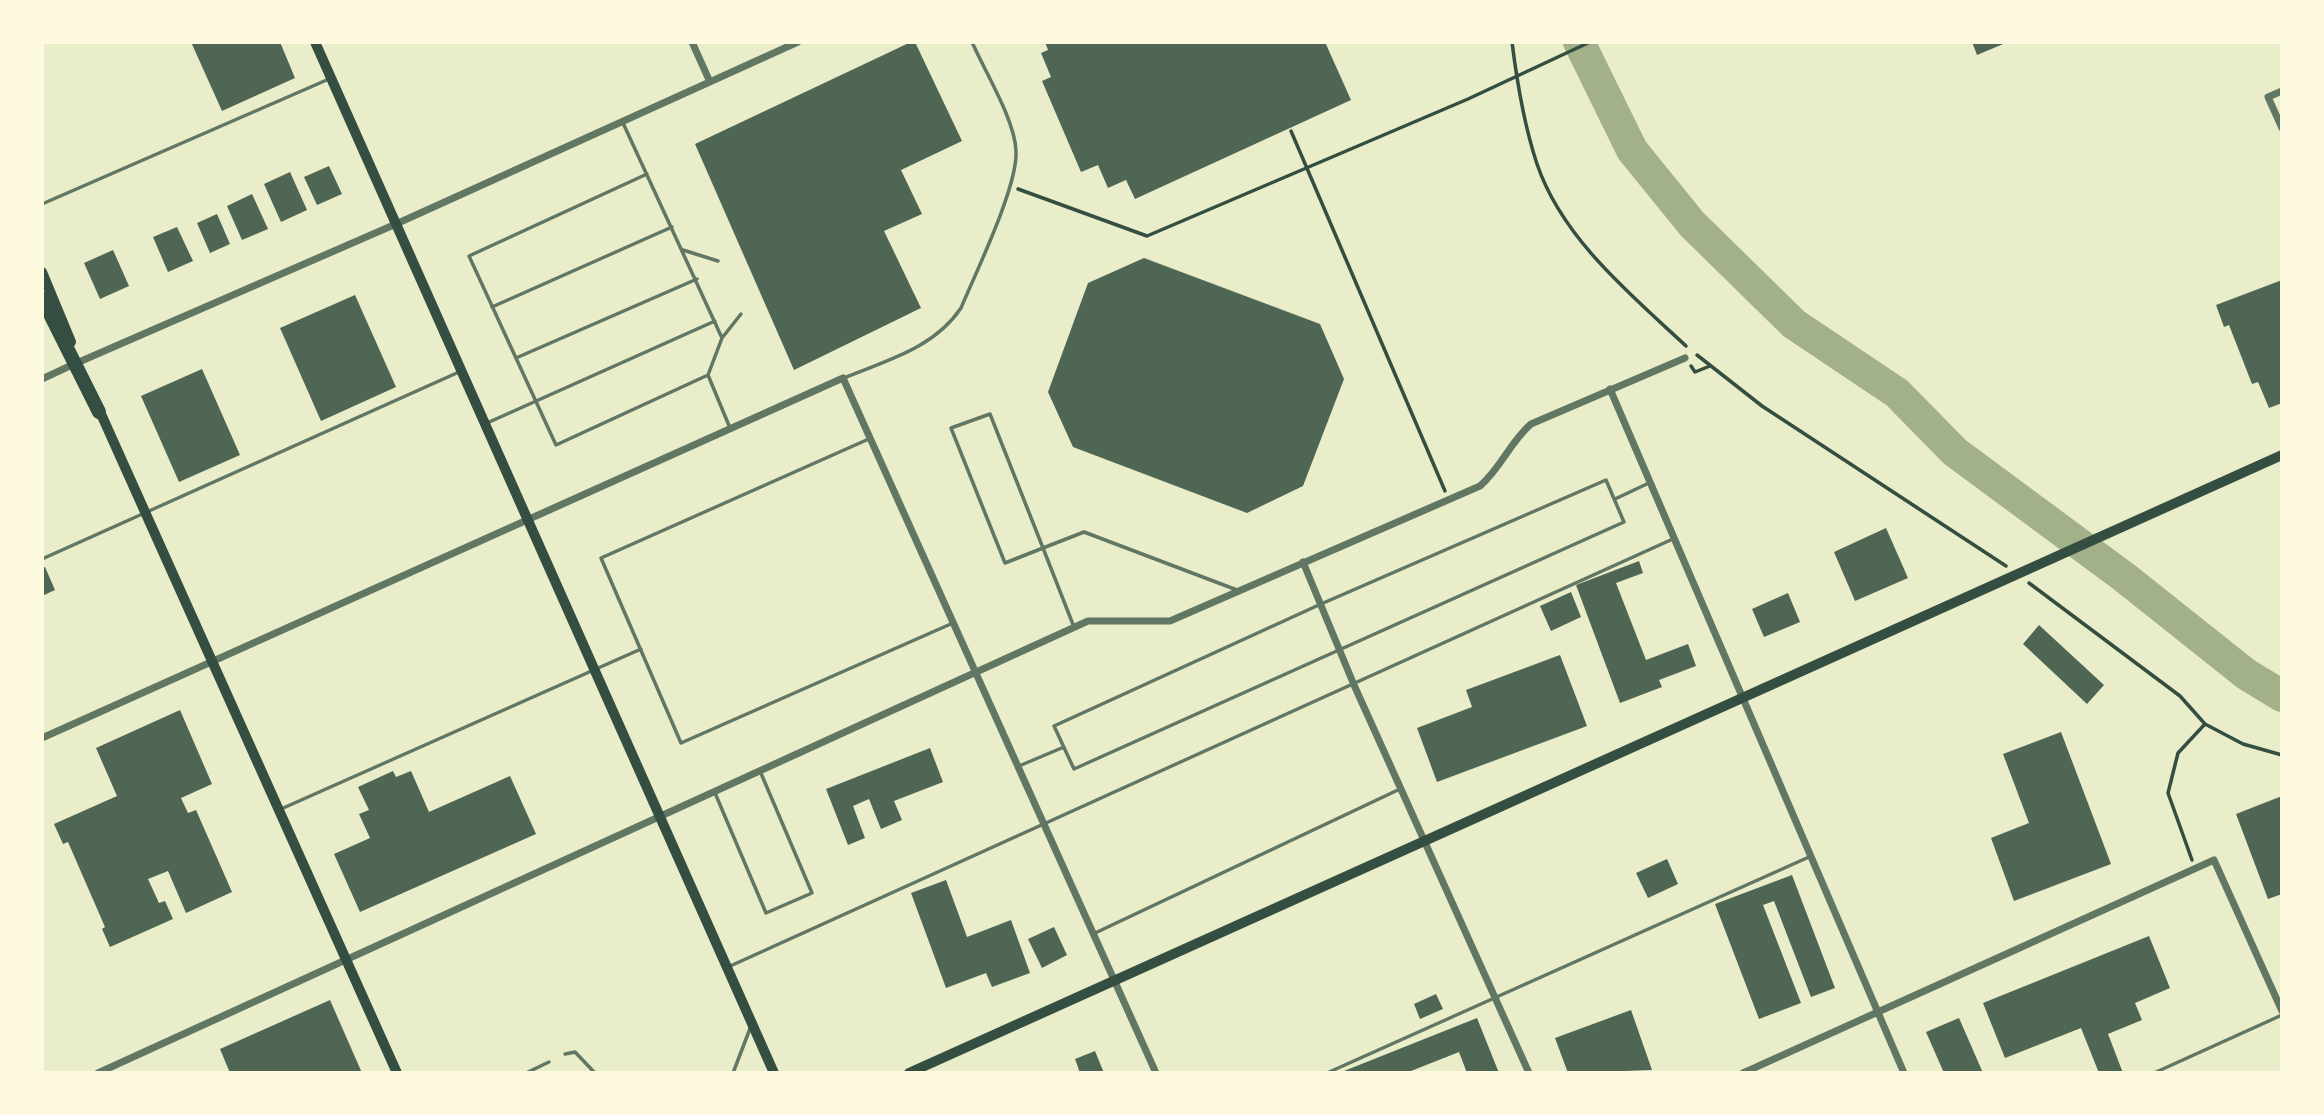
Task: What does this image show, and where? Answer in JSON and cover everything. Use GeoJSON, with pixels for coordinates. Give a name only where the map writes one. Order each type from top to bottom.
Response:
{"type":"FeatureCollection","features":[{"type":"Feature","properties":{"kind":"highway"},"geometry":{"type":"LineString","coordinates":[[42,298],[77,363],[99,412]]}},
{"type":"Feature","properties":{"kind":"main road"},"geometry":{"type":"LineString","coordinates":[[315,42],[774,1073]]}},
{"type":"Feature","properties":{"kind":"main road"},"geometry":{"type":"LineString","coordinates":[[42,272],[77,363]]}},
{"type":"Feature","properties":{"kind":"main road"},"geometry":{"type":"LineString","coordinates":[[99,412],[213,659],[397,1073]]}},
{"type":"Feature","properties":{"kind":"main road"},"geometry":{"type":"LineString","coordinates":[[909,1073],[2282,455]]}},
{"type":"Feature","properties":{"kind":"street"},"geometry":{"type":"LineString","coordinates":[[692,42],[710,82]]}},
{"type":"Feature","properties":{"kind":"street"},"geometry":{"type":"LineString","coordinates":[[42,379],[397,224],[798,42]]}},
{"type":"Feature","properties":{"kind":"street"},"geometry":{"type":"LineString","coordinates":[[2282,91],[2268,97],[2282,128]]}},
{"type":"Feature","properties":{"kind":"street"},"geometry":{"type":"LineString","coordinates":[[98,1073],[1074,627],[1102,618],[1170,621],[1480,486],[1491,477],[1521,433],[1531,425],[1685,358]]}},
{"type":"Feature","properties":{"kind":"street"},"geometry":{"type":"LineString","coordinates":[[42,738],[843,378],[1156,1073]]}},
{"type":"Feature","properties":{"kind":"street"},"geometry":{"type":"LineString","coordinates":[[1610,389],[1904,1073]]}},
{"type":"Feature","properties":{"kind":"street"},"geometry":{"type":"LineString","coordinates":[[1303,562],[1354,685],[1529,1073]]}},
{"type":"Feature","properties":{"kind":"street"},"geometry":{"type":"LineString","coordinates":[[1742,1073],[2214,860],[2282,1013]]}},
{"type":"Feature","properties":{"kind":"lane"},"geometry":{"type":"LineString","coordinates":[[843,378],[916,348],[949,325],[961,308],[1010,186],[1016,149],[972,42]]}},
{"type":"Feature","properties":{"kind":"lane"},"geometry":{"type":"LineString","coordinates":[[42,204],[331,78]]}},
{"type":"Feature","properties":{"kind":"lane"},"geometry":{"type":"LineString","coordinates":[[622,122],[697,279],[722,338]]}},
{"type":"Feature","properties":{"kind":"lane"},"geometry":{"type":"LineString","coordinates":[[647,174],[469,256],[556,445],[708,375]]}},
{"type":"Feature","properties":{"kind":"lane"},"geometry":{"type":"LineString","coordinates":[[492,307],[672,227]]}},
{"type":"Feature","properties":{"kind":"lane"},"geometry":{"type":"LineString","coordinates":[[683,250],[718,261]]}},
{"type":"Feature","properties":{"kind":"lane"},"geometry":{"type":"LineString","coordinates":[[516,358],[697,279]]}},
{"type":"Feature","properties":{"kind":"lane"},"geometry":{"type":"LineString","coordinates":[[730,428],[708,375],[722,338],[741,314]]}},
{"type":"Feature","properties":{"kind":"lane"},"geometry":{"type":"LineString","coordinates":[[485,424],[715,321]]}},
{"type":"Feature","properties":{"kind":"lane"},"geometry":{"type":"LineString","coordinates":[[42,559],[461,371]]}},
{"type":"Feature","properties":{"kind":"lane"},"geometry":{"type":"LineString","coordinates":[[1074,627],[1042,548],[990,414],[951,428],[1004,563],[1042,548],[1084,532],[1239,591]]}},
{"type":"Feature","properties":{"kind":"lane"},"geometry":{"type":"LineString","coordinates":[[871,438],[601,558],[681,743],[955,622]]}},
{"type":"Feature","properties":{"kind":"lane"},"geometry":{"type":"LineString","coordinates":[[1606,480],[1615,499],[1624,522],[1074,769],[1054,726],[1321,604],[1606,480]]}},
{"type":"Feature","properties":{"kind":"lane"},"geometry":{"type":"LineString","coordinates":[[1615,499],[1651,482]]}},
{"type":"Feature","properties":{"kind":"lane"},"geometry":{"type":"LineString","coordinates":[[726,968],[1675,538]]}},
{"type":"Feature","properties":{"kind":"lane"},"geometry":{"type":"LineString","coordinates":[[279,810],[640,649]]}},
{"type":"Feature","properties":{"kind":"lane"},"geometry":{"type":"LineString","coordinates":[[1020,766],[1064,747]]}},
{"type":"Feature","properties":{"kind":"lane"},"geometry":{"type":"LineString","coordinates":[[714,792],[766,913],[812,893],[760,771]]}},
{"type":"Feature","properties":{"kind":"lane"},"geometry":{"type":"LineString","coordinates":[[1093,934],[1402,789]]}},
{"type":"Feature","properties":{"kind":"lane"},"geometry":{"type":"LineString","coordinates":[[1327,1073],[1811,856]]}},
{"type":"Feature","properties":{"kind":"lane"},"geometry":{"type":"LineString","coordinates":[[2154,1073],[2282,1013]]}},
{"type":"Feature","properties":{"kind":"lane"},"geometry":{"type":"LineString","coordinates":[[733,1073],[751,1024]]}},
{"type":"Feature","properties":{"kind":"lane"},"geometry":{"type":"LineString","coordinates":[[565,1054],[575,1052],[595,1073]]}},
{"type":"Feature","properties":{"kind":"lane"},"geometry":{"type":"LineString","coordinates":[[526,1073],[549,1062]]}},
{"type":"Feature","properties":{"kind":"path"},"geometry":{"type":"LineString","coordinates":[[1512,42],[1537,165],[1580,240],[1620,284],[1710,366],[1762,406],[2009,569]]}},
{"type":"Feature","properties":{"kind":"path"},"geometry":{"type":"LineString","coordinates":[[1010,186],[1147,236],[1309,169],[1590,42]]}},
{"type":"Feature","properties":{"kind":"path"},"geometry":{"type":"LineString","coordinates":[[1291,131],[1448,499]]}},
{"type":"Feature","properties":{"kind":"path"},"geometry":{"type":"LineString","coordinates":[[1685,358],[1695,372],[1710,366]]}},
{"type":"Feature","properties":{"kind":"path"},"geometry":{"type":"LineString","coordinates":[[2020,576],[2180,695],[2205,724],[2243,744],[2282,755]]}},
{"type":"Feature","properties":{"kind":"path"},"geometry":{"type":"LineString","coordinates":[[2195,868],[2168,793],[2178,754],[2205,724]]}},
{"type":"Feature","properties":{"kind":"building"},"geometry":{"type":"Polygon","coordinates":[[[191,42],[280,42],[295,78],[222,111],[191,42]]]}},
{"type":"Feature","properties":{"kind":"building"},"geometry":{"type":"Polygon","coordinates":[[[915,42],[962,141],[901,170],[922,214],[884,231],[921,308],[794,370],[695,144],[915,42]]]}},
{"type":"Feature","properties":{"kind":"building"},"geometry":{"type":"Polygon","coordinates":[[[1045,42],[1325,42],[1351,100],[1135,199],[1126,180],[1108,188],[1098,165],[1081,172],[1042,81],[1051,77],[1041,53],[1048,50],[1045,42]]]}},
{"type":"Feature","properties":{"kind":"building"},"geometry":{"type":"Polygon","coordinates":[[[1972,42],[2008,42],[1977,55],[1972,42]]]}},
{"type":"Feature","properties":{"kind":"building"},"geometry":{"type":"Polygon","coordinates":[[[329,166],[342,194],[317,205],[304,177],[329,166]]]}},
{"type":"Feature","properties":{"kind":"building"},"geometry":{"type":"Polygon","coordinates":[[[290,172],[307,210],[281,222],[264,184],[290,172]]]}},
{"type":"Feature","properties":{"kind":"building"},"geometry":{"type":"Polygon","coordinates":[[[252,194],[268,229],[242,240],[227,206],[252,194]]]}},
{"type":"Feature","properties":{"kind":"building"},"geometry":{"type":"Polygon","coordinates":[[[217,214],[230,244],[210,253],[197,223],[217,214]]]}},
{"type":"Feature","properties":{"kind":"building"},"geometry":{"type":"Polygon","coordinates":[[[177,227],[193,261],[168,272],[153,237],[177,227]]]}},
{"type":"Feature","properties":{"kind":"building"},"geometry":{"type":"Polygon","coordinates":[[[113,250],[129,286],[100,299],[84,263],[113,250]]]}},
{"type":"Feature","properties":{"kind":"building"},"geometry":{"type":"Polygon","coordinates":[[[1144,258],[1320,324],[1344,379],[1303,486],[1247,513],[1073,447],[1048,392],[1088,283],[1144,258]]]}},
{"type":"Feature","properties":{"kind":"building"},"geometry":{"type":"Polygon","coordinates":[[[2282,280],[2282,403],[2269,408],[2258,382],[2252,384],[2229,325],[2224,327],[2216,305],[2282,280]]]}},
{"type":"Feature","properties":{"kind":"building"},"geometry":{"type":"Polygon","coordinates":[[[355,295],[396,387],[321,421],[280,328],[355,295]]]}},
{"type":"Feature","properties":{"kind":"building"},"geometry":{"type":"Polygon","coordinates":[[[202,369],[240,455],[179,482],[141,396],[202,369]]]}},
{"type":"Feature","properties":{"kind":"building"},"geometry":{"type":"Polygon","coordinates":[[[1886,528],[1908,578],[1855,601],[1834,552],[1886,528]]]}},
{"type":"Feature","properties":{"kind":"building"},"geometry":{"type":"Polygon","coordinates":[[[1639,561],[1643,573],[1616,583],[1646,660],[1688,644],[1696,666],[1659,680],[1662,687],[1620,703],[1576,585],[1639,561]]]}},
{"type":"Feature","properties":{"kind":"building"},"geometry":{"type":"Polygon","coordinates":[[[45,567],[55,590],[42,596],[42,568],[45,567]]]}},
{"type":"Feature","properties":{"kind":"building"},"geometry":{"type":"Polygon","coordinates":[[[1571,592],[1581,617],[1551,631],[1540,606],[1571,592]]]}},
{"type":"Feature","properties":{"kind":"building"},"geometry":{"type":"Polygon","coordinates":[[[1788,593],[1800,622],[1764,637],[1752,609],[1788,593]]]}},
{"type":"Feature","properties":{"kind":"building"},"geometry":{"type":"Polygon","coordinates":[[[2039,625],[2104,685],[2087,704],[2023,644],[2039,625]]]}},
{"type":"Feature","properties":{"kind":"building"},"geometry":{"type":"Polygon","coordinates":[[[1560,655],[1587,726],[1437,782],[1417,728],[1472,707],[1466,690],[1560,655]]]}},
{"type":"Feature","properties":{"kind":"building"},"geometry":{"type":"Polygon","coordinates":[[[180,710],[212,784],[181,798],[188,813],[196,810],[232,892],[186,913],[168,871],[148,879],[159,903],[165,901],[173,919],[110,947],[102,929],[105,927],[68,842],[63,844],[54,824],[117,796],[96,748],[180,710]]]}},
{"type":"Feature","properties":{"kind":"building"},"geometry":{"type":"Polygon","coordinates":[[[2061,732],[2111,864],[2014,901],[1991,838],[2029,823],[2003,754],[2061,732]]]}},
{"type":"Feature","properties":{"kind":"building"},"geometry":{"type":"Polygon","coordinates":[[[930,748],[943,782],[894,801],[902,820],[881,829],[869,799],[853,806],[865,838],[848,845],[826,789],[930,748]]]}},
{"type":"Feature","properties":{"kind":"building"},"geometry":{"type":"Polygon","coordinates":[[[393,771],[396,777],[411,771],[429,812],[510,776],[536,834],[360,912],[334,854],[370,838],[359,814],[369,810],[358,787],[393,771]]]}},
{"type":"Feature","properties":{"kind":"building"},"geometry":{"type":"Polygon","coordinates":[[[2282,796],[2282,894],[2268,899],[2236,814],[2282,796]]]}},
{"type":"Feature","properties":{"kind":"building"},"geometry":{"type":"Polygon","coordinates":[[[1667,859],[1678,884],[1648,898],[1636,873],[1667,859]]]}},
{"type":"Feature","properties":{"kind":"building"},"geometry":{"type":"Polygon","coordinates":[[[1792,875],[1835,988],[1811,997],[1774,901],[1763,905],[1801,1003],[1759,1019],[1715,904],[1792,875]]]}},
{"type":"Feature","properties":{"kind":"building"},"geometry":{"type":"Polygon","coordinates":[[[946,880],[967,937],[1011,920],[1030,973],[992,987],[986,973],[946,988],[911,893],[946,880]]]}},
{"type":"Feature","properties":{"kind":"building"},"geometry":{"type":"Polygon","coordinates":[[[1054,927],[1067,955],[1042,968],[1028,939],[1054,927]]]}},
{"type":"Feature","properties":{"kind":"building"},"geometry":{"type":"Polygon","coordinates":[[[2149,936],[2170,988],[2135,1003],[2142,1020],[2108,1034],[2123,1073],[2099,1073],[2081,1028],[2005,1058],[1983,1003],[2149,936]]]}},
{"type":"Feature","properties":{"kind":"building"},"geometry":{"type":"Polygon","coordinates":[[[1436,994],[1443,1009],[1420,1019],[1414,1004],[1436,994]]]}},
{"type":"Feature","properties":{"kind":"building"},"geometry":{"type":"Polygon","coordinates":[[[330,1000],[362,1073],[230,1073],[220,1049],[330,1000]]]}},
{"type":"Feature","properties":{"kind":"building"},"geometry":{"type":"Polygon","coordinates":[[[1631,1010],[1652,1070],[1568,1073],[1555,1038],[1631,1010]]]}},
{"type":"Feature","properties":{"kind":"building"},"geometry":{"type":"Polygon","coordinates":[[[1477,1018],[1499,1073],[1467,1073],[1459,1052],[1406,1073],[1339,1073],[1477,1018]]]}},
{"type":"Feature","properties":{"kind":"building"},"geometry":{"type":"Polygon","coordinates":[[[1959,1018],[1983,1073],[1944,1073],[1926,1032],[1959,1018]]]}},
{"type":"Feature","properties":{"kind":"building"},"geometry":{"type":"Polygon","coordinates":[[[1095,1051],[1104,1073],[1080,1073],[1075,1059],[1095,1051]]]}},
{"type":"Feature","properties":{"kind":"waterway"},"geometry":{"type":"LineString","coordinates":[[1579,42],[1632,150],[1692,224],[1794,324],[1897,393],[1955,452],[2124,577],[2246,674],[2282,696]]}}]}
